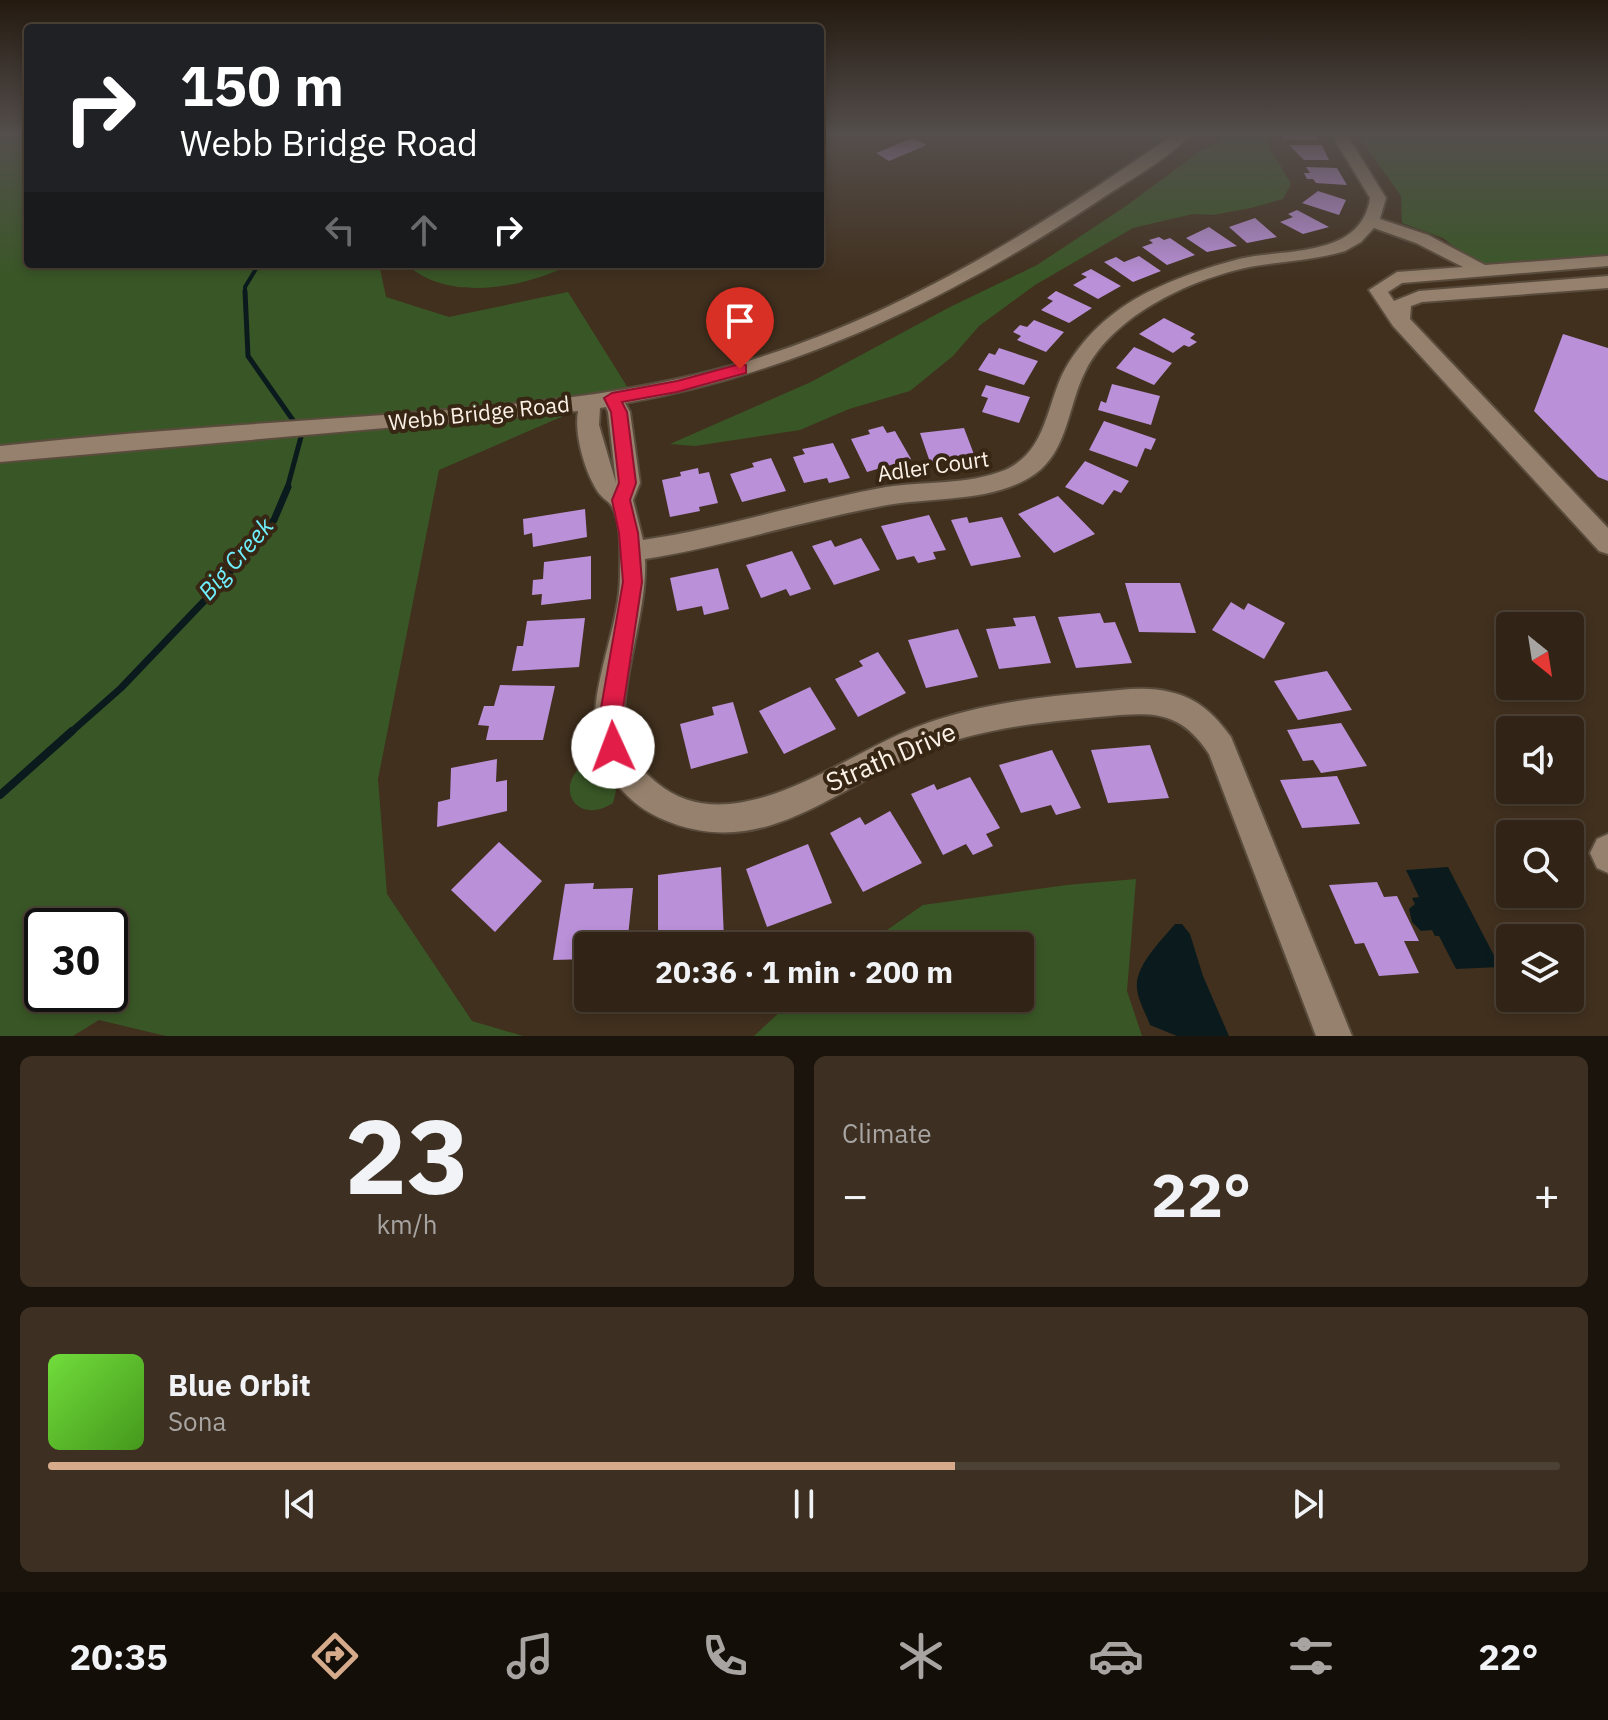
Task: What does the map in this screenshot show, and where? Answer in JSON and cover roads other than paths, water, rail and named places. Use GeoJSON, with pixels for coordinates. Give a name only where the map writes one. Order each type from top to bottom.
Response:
{"type":"FeatureCollection","features":[{"type":"Feature","properties":{"kind":"street","name":"Webb Bridge Road"},"geometry":{"type":"LineString","coordinates":[[0,454],[601,400],[709,378],[828,340],[915,299],[1112,183]]}},
{"type":"Feature","properties":{"kind":"street"},"geometry":{"type":"LineString","coordinates":[[1369,183],[1378,198],[1370,221],[1422,239],[1456,264],[1484,270],[1608,261]]}},
{"type":"Feature","properties":{"kind":"street","name":"Adler Court"},"geometry":{"type":"LineString","coordinates":[[631,552],[697,542],[885,496],[980,485],[1015,475],[1033,464],[1048,446],[1068,385],[1091,345],[1128,311],[1162,292],[1227,268],[1344,245],[1357,237],[1370,221]]}},
{"type":"Feature","properties":{"kind":"street"},"geometry":{"type":"LineString","coordinates":[[1456,264],[1397,278],[1378,290],[1400,322],[1608,544]]}},
{"type":"Feature","properties":{"kind":"street"},"geometry":{"type":"LineString","coordinates":[[1400,322],[1402,303],[1419,297],[1608,282]]}},
{"type":"Feature","properties":{"kind":"street","name":"Strath Drive"},"geometry":{"type":"LineString","coordinates":[[621,500],[609,490],[587,422],[601,400],[619,412],[628,483],[621,500],[633,582],[611,730],[620,761],[650,797],[689,815],[729,822],[743,820],[784,805],[922,738],[996,716],[1047,708],[1143,702],[1174,704],[1199,718],[1221,747],[1334,1036]]}},
{"type":"Feature","properties":{"kind":"street"},"geometry":{"type":"LineString","coordinates":[[1608,850],[1608,857]]}},
{"type":"Feature","properties":{"kind":"waterway","name":"Big Creek"},"geometry":{"type":"LineString","coordinates":[[245,291],[257,268]]}},
{"type":"Feature","properties":{"kind":"waterway","name":"Big Creek"},"geometry":{"type":"LineString","coordinates":[[245,291],[248,356],[302,433],[287,489]]}},
{"type":"Feature","properties":{"kind":"waterway","name":"Big Creek"},"geometry":{"type":"LineString","coordinates":[[70,733],[121,688],[208,597],[274,520],[288,487]]}},
{"type":"Feature","properties":{"kind":"waterway","name":"Big Creek"},"geometry":{"type":"LineString","coordinates":[[0,795],[72,731]]}}]}
